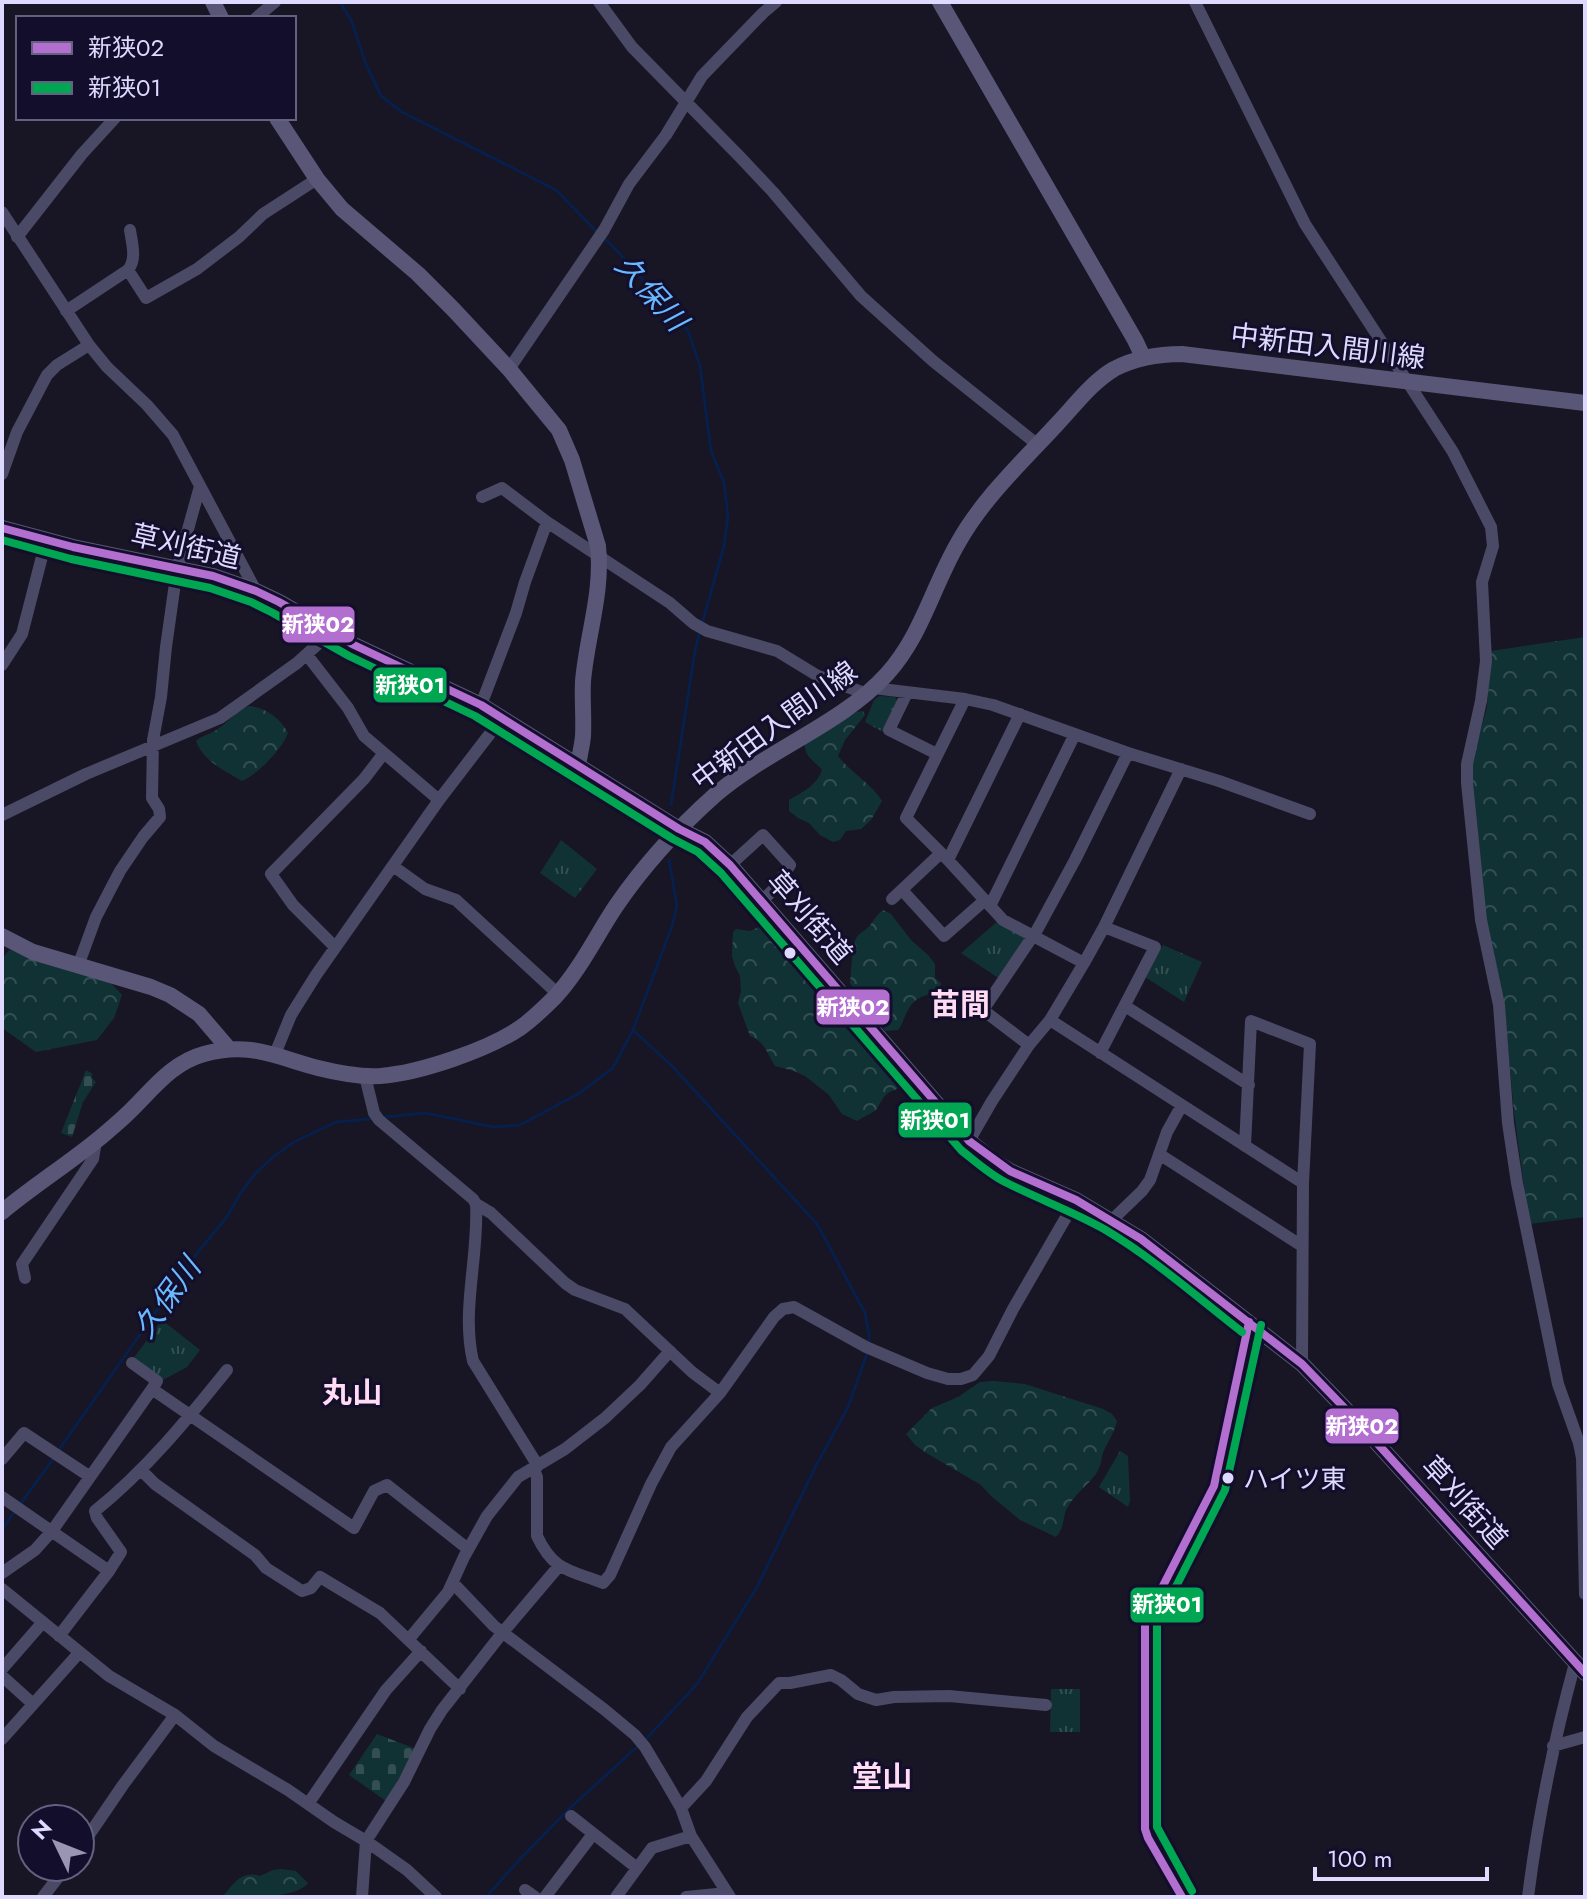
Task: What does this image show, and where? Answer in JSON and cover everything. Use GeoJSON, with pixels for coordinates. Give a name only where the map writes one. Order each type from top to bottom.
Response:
{"type":"FeatureCollection","features":[{"type":"Feature","properties":{"kind":"street"},"geometry":{"type":"LineString","coordinates":[[258,16],[275,2]]}},
{"type":"Feature","properties":{"kind":"street"},"geometry":{"type":"LineString","coordinates":[[599,2],[632,47],[773,192],[861,296],[943,370],[1038,445]]}},
{"type":"Feature","properties":{"kind":"street"},"geometry":{"type":"LineString","coordinates":[[509,369],[604,230],[629,184],[666,135],[702,76],[776,2]]}},
{"type":"Feature","properties":{"kind":"street"},"geometry":{"type":"LineString","coordinates":[[940,2],[1143,357]]}},
{"type":"Feature","properties":{"kind":"street"},"geometry":{"type":"LineString","coordinates":[[1195,2],[1305,224],[1459,463],[1491,527],[1493,546],[1482,582],[1486,661],[1467,764],[1467,783],[1481,920],[1499,1005],[1508,1123],[1517,1183],[1558,1384],[1582,1458],[1585,1594]]}},
{"type":"Feature","properties":{"kind":"street"},"geometry":{"type":"LineString","coordinates":[[17,237],[82,154],[113,120]]}},
{"type":"Feature","properties":{"kind":"street"},"geometry":{"type":"LineString","coordinates":[[278,120],[317,179],[342,209],[418,274],[509,369],[559,430],[576,472],[599,557],[600,581],[584,673],[583,738],[578,767]]}},
{"type":"Feature","properties":{"kind":"street"},"geometry":{"type":"LineString","coordinates":[[128,270],[146,298],[197,269],[263,214],[317,179]]}},
{"type":"Feature","properties":{"kind":"street"},"geometry":{"type":"LineString","coordinates":[[2,212],[89,345],[173,435],[256,591]]}},
{"type":"Feature","properties":{"kind":"street"},"geometry":{"type":"LineString","coordinates":[[66,311],[128,270],[132,264],[133,249],[130,230]]}},
{"type":"Feature","properties":{"kind":"street"},"geometry":{"type":"LineString","coordinates":[[2,474],[17,432],[47,375],[89,345]]}},
{"type":"Feature","properties":{"kind":"street","name":"中新田入間川線"},"geometry":{"type":"LineString","coordinates":[[2,1212],[96,1141],[162,1078],[187,1060],[229,1049],[250,1049],[318,1068],[382,1076],[432,1066],[506,1037],[537,1015],[558,994],[631,885],[679,829],[743,774],[870,691],[898,662],[910,645],[965,532],[1004,481],[1101,378],[1113,370],[1143,357],[1182,354],[1585,403]]}},
{"type":"Feature","properties":{"kind":"street"},"geometry":{"type":"LineString","coordinates":[[78,966],[96,917],[120,871],[160,817],[152,798],[153,747],[177,569],[200,486]]}},
{"type":"Feature","properties":{"kind":"street"},"geometry":{"type":"LineString","coordinates":[[482,497],[502,488],[547,522],[670,603],[693,623],[707,631],[777,651],[818,676],[870,691],[965,699],[993,705],[1310,814]]}},
{"type":"Feature","properties":{"kind":"street"},"geometry":{"type":"LineString","coordinates":[[481,705],[547,522]]}},
{"type":"Feature","properties":{"kind":"street","name":"草刈街道"},"geometry":{"type":"LineString","coordinates":[[2,528],[46,541],[213,576],[256,591],[330,633],[481,705],[679,829],[705,842],[762,901],[969,1141],[1010,1171],[1076,1200],[1141,1239],[1302,1364],[1580,1668]]}},
{"type":"Feature","properties":{"kind":"street"},"geometry":{"type":"LineString","coordinates":[[2,665],[22,634],[46,541]]}},
{"type":"Feature","properties":{"kind":"street"},"geometry":{"type":"LineString","coordinates":[[2,815],[86,774],[220,718],[307,655],[330,633]]}},
{"type":"Feature","properties":{"kind":"street"},"geometry":{"type":"LineString","coordinates":[[307,655],[348,708],[364,736],[439,800]]}},
{"type":"Feature","properties":{"kind":"street"},"geometry":{"type":"LineString","coordinates":[[907,693],[889,730],[937,754]]}},
{"type":"Feature","properties":{"kind":"street"},"geometry":{"type":"LineString","coordinates":[[965,699],[906,818],[1003,920],[1084,963]]}},
{"type":"Feature","properties":{"kind":"street"},"geometry":{"type":"LineString","coordinates":[[892,899],[944,856],[1020,714]]}},
{"type":"Feature","properties":{"kind":"street"},"geometry":{"type":"LineString","coordinates":[[275,1054],[291,1015],[335,947],[439,800],[502,718]]}},
{"type":"Feature","properties":{"kind":"street"},"geometry":{"type":"LineString","coordinates":[[902,890],[944,936],[988,903],[1075,734]]}},
{"type":"Feature","properties":{"kind":"street"},"geometry":{"type":"LineString","coordinates":[[335,947],[293,905],[271,874],[364,779],[384,753]]}},
{"type":"Feature","properties":{"kind":"street"},"geometry":{"type":"LineString","coordinates":[[1029,1045],[983,1010],[1033,936],[1128,753]]}},
{"type":"Feature","properties":{"kind":"street"},"geometry":{"type":"LineString","coordinates":[[969,1141],[1084,963],[1181,769]]}},
{"type":"Feature","properties":{"kind":"street"},"geometry":{"type":"LineString","coordinates":[[730,865],[763,835],[790,865],[776,887],[762,901]]}},
{"type":"Feature","properties":{"kind":"street"},"geometry":{"type":"LineString","coordinates":[[393,866],[425,889],[456,900],[558,994]]}},
{"type":"Feature","properties":{"kind":"street"},"geometry":{"type":"LineString","coordinates":[[1100,1053],[1155,947],[1104,927]]}},
{"type":"Feature","properties":{"kind":"street"},"geometry":{"type":"LineString","coordinates":[[2,936],[33,952],[170,995],[199,1014],[229,1049]]}},
{"type":"Feature","properties":{"kind":"street"},"geometry":{"type":"LineString","coordinates":[[1125,1006],[1249,1085]]}},
{"type":"Feature","properties":{"kind":"street"},"geometry":{"type":"LineString","coordinates":[[1050,1020],[1303,1183]]}},
{"type":"Feature","properties":{"kind":"street"},"geometry":{"type":"LineString","coordinates":[[1245,1146],[1251,1021],[1310,1044],[1303,1183],[1302,1364]]}},
{"type":"Feature","properties":{"kind":"street"},"geometry":{"type":"LineString","coordinates":[[365,1076],[374,1113],[379,1120],[476,1204],[491,1213],[565,1283],[575,1290],[625,1309],[692,1372],[720,1393]]}},
{"type":"Feature","properties":{"kind":"street"},"geometry":{"type":"LineString","coordinates":[[1112,1220],[1150,1180],[1167,1132],[1182,1105]]}},
{"type":"Feature","properties":{"kind":"street"},"geometry":{"type":"LineString","coordinates":[[25,1278],[22,1264],[93,1159],[96,1141]]}},
{"type":"Feature","properties":{"kind":"street"},"geometry":{"type":"LineString","coordinates":[[1159,1154],[1302,1246]]}},
{"type":"Feature","properties":{"kind":"street"},"geometry":{"type":"LineString","coordinates":[[476,1204],[469,1323],[473,1361],[536,1467],[537,1536],[559,1566],[603,1583],[610,1575],[667,1455],[720,1393],[783,1309],[794,1307],[868,1348],[927,1373],[948,1379],[973,1375],[989,1356],[1076,1200]]}},
{"type":"Feature","properties":{"kind":"street"},"geometry":{"type":"LineString","coordinates":[[1182,1897],[1145,1829],[1145,1621],[1214,1486],[1249,1322]]}},
{"type":"Feature","properties":{"kind":"street"},"geometry":{"type":"LineString","coordinates":[[409,1639],[453,1583],[487,1516],[518,1477],[565,1449],[605,1418],[670,1351]]}},
{"type":"Feature","properties":{"kind":"street"},"geometry":{"type":"LineString","coordinates":[[2,1573],[35,1550],[52,1531],[157,1381],[132,1363]]}},
{"type":"Feature","properties":{"kind":"street"},"geometry":{"type":"LineString","coordinates":[[59,1636],[121,1552],[95,1511],[141,1470],[227,1370]]}},
{"type":"Feature","properties":{"kind":"street"},"geometry":{"type":"LineString","coordinates":[[152,1389],[354,1528],[374,1491],[387,1485],[468,1549]]}},
{"type":"Feature","properties":{"kind":"street"},"geometry":{"type":"LineString","coordinates":[[4,1453],[24,1433],[89,1476]]}},
{"type":"Feature","properties":{"kind":"street"},"geometry":{"type":"LineString","coordinates":[[141,1470],[155,1484],[255,1555],[266,1568],[285,1581],[302,1591],[311,1588],[320,1577],[380,1613],[460,1689]]}},
{"type":"Feature","properties":{"kind":"street"},"geometry":{"type":"LineString","coordinates":[[2,1497],[109,1571]]}},
{"type":"Feature","properties":{"kind":"street"},"geometry":{"type":"LineString","coordinates":[[362,1897],[366,1841],[404,1782],[430,1729],[503,1632],[559,1566]]}},
{"type":"Feature","properties":{"kind":"street"},"geometry":{"type":"LineString","coordinates":[[453,1583],[494,1626],[605,1710],[645,1747],[681,1808],[691,1836],[728,1895],[686,1897]]}},
{"type":"Feature","properties":{"kind":"street"},"geometry":{"type":"LineString","coordinates":[[2,1589],[109,1676],[175,1715],[214,1746],[366,1841],[407,1870],[436,1897]]}},
{"type":"Feature","properties":{"kind":"street"},"geometry":{"type":"LineString","coordinates":[[2,1669],[43,1622]]}},
{"type":"Feature","properties":{"kind":"street"},"geometry":{"type":"LineString","coordinates":[[308,1804],[386,1690],[421,1651]]}},
{"type":"Feature","properties":{"kind":"street"},"geometry":{"type":"LineString","coordinates":[[2,1739],[79,1653]]}},
{"type":"Feature","properties":{"kind":"street"},"geometry":{"type":"LineString","coordinates":[[1528,1897],[1553,1746],[1580,1668]]}},
{"type":"Feature","properties":{"kind":"street"},"geometry":{"type":"LineString","coordinates":[[681,1808],[706,1781],[747,1717],[779,1683],[831,1675],[858,1694],[876,1700],[949,1696],[1046,1705]]}},
{"type":"Feature","properties":{"kind":"street"},"geometry":{"type":"LineString","coordinates":[[2,1676],[33,1704]]}},
{"type":"Feature","properties":{"kind":"street"},"geometry":{"type":"LineString","coordinates":[[96,1825],[175,1715]]}},
{"type":"Feature","properties":{"kind":"street"},"geometry":{"type":"LineString","coordinates":[[1553,1746],[1585,1737]]}},
{"type":"Feature","properties":{"kind":"street"},"geometry":{"type":"LineString","coordinates":[[571,1816],[637,1868]]}},
{"type":"Feature","properties":{"kind":"street"},"geometry":{"type":"LineString","coordinates":[[545,1897],[593,1834]]}},
{"type":"Feature","properties":{"kind":"street"},"geometry":{"type":"LineString","coordinates":[[616,1897],[652,1848],[691,1836]]}},
{"type":"Feature","properties":{"kind":"green space"},"geometry":{"type":"Polygon","coordinates":[[[1585,637],[1585,1217],[1529,1224],[1504,1002],[1486,919],[1471,766],[1487,707],[1491,651],[1585,637]]]}},
{"type":"Feature","properties":{"kind":"green space"},"geometry":{"type":"Polygon","coordinates":[[[879,696],[895,697],[898,702],[883,732],[865,722],[874,700],[879,696]]]}},
{"type":"Feature","properties":{"kind":"green space"},"geometry":{"type":"Polygon","coordinates":[[[249,706],[272,715],[288,733],[269,760],[242,781],[209,760],[196,741],[249,706]]]}},
{"type":"Feature","properties":{"kind":"green space"},"geometry":{"type":"Polygon","coordinates":[[[863,711],[865,715],[845,740],[838,756],[882,801],[871,820],[861,829],[846,831],[840,840],[833,842],[789,811],[789,800],[813,784],[822,770],[808,756],[805,744],[856,712],[863,711]]]}},
{"type":"Feature","properties":{"kind":"green space"},"geometry":{"type":"Polygon","coordinates":[[[561,840],[597,869],[575,898],[540,873],[561,840]]]}},
{"type":"Feature","properties":{"kind":"green space"},"geometry":{"type":"Polygon","coordinates":[[[883,910],[891,914],[911,940],[928,955],[935,964],[935,978],[941,983],[939,992],[913,1003],[898,1030],[885,1031],[875,1020],[872,1005],[850,983],[855,941],[883,910]]]}},
{"type":"Feature","properties":{"kind":"green space"},"geometry":{"type":"Polygon","coordinates":[[[998,921],[1024,936],[1025,941],[1000,979],[961,953],[998,921]]]}},
{"type":"Feature","properties":{"kind":"green space"},"geometry":{"type":"Polygon","coordinates":[[[759,927],[781,944],[785,954],[798,961],[825,999],[903,1080],[872,1113],[857,1121],[842,1114],[829,1095],[805,1076],[775,1066],[762,1045],[750,1036],[738,1003],[740,976],[732,956],[733,932],[759,927]]]}},
{"type":"Feature","properties":{"kind":"green space"},"geometry":{"type":"Polygon","coordinates":[[[1163,945],[1202,962],[1184,1002],[1145,977],[1163,945]]]}},
{"type":"Feature","properties":{"kind":"green space"},"geometry":{"type":"Polygon","coordinates":[[[10,949],[109,981],[122,995],[114,1018],[97,1040],[36,1052],[2,1028],[2,959],[10,949]]]}},
{"type":"Feature","properties":{"kind":"green space"},"geometry":{"type":"Polygon","coordinates":[[[86,1070],[93,1074],[91,1077],[96,1082],[83,1102],[72,1137],[61,1133],[86,1070]]]}},
{"type":"Feature","properties":{"kind":"green space"},"geometry":{"type":"Polygon","coordinates":[[[162,1320],[200,1350],[187,1367],[163,1380],[133,1359],[162,1320]]]}},
{"type":"Feature","properties":{"kind":"green space"},"geometry":{"type":"Polygon","coordinates":[[[980,1382],[1025,1384],[1103,1409],[1117,1421],[1097,1472],[1067,1508],[1056,1537],[1020,1520],[981,1485],[928,1454],[906,1434],[932,1408],[958,1397],[980,1382]]]}},
{"type":"Feature","properties":{"kind":"green space"},"geometry":{"type":"Polygon","coordinates":[[[1120,1451],[1128,1456],[1128,1507],[1099,1487],[1120,1451]]]}},
{"type":"Feature","properties":{"kind":"green space"},"geometry":{"type":"Polygon","coordinates":[[[1051,1689],[1080,1689],[1080,1732],[1050,1732],[1051,1689]]]}},
{"type":"Feature","properties":{"kind":"green space"},"geometry":{"type":"Polygon","coordinates":[[[377,1734],[416,1749],[386,1801],[349,1775],[377,1734]]]}},
{"type":"Feature","properties":{"kind":"green space"},"geometry":{"type":"Polygon","coordinates":[[[281,1869],[296,1871],[308,1883],[293,1892],[271,1896],[224,1895],[244,1876],[260,1876],[281,1869]]]}},
{"type":"Feature","properties":{"kind":"waterway","name":"久保川"},"geometry":{"type":"LineString","coordinates":[[340,2],[352,22],[365,62],[381,96],[402,112],[556,190],[597,232]]}},
{"type":"Feature","properties":{"kind":"waterway","name":"久保川"},"geometry":{"type":"LineString","coordinates":[[603,237],[688,331],[700,366],[711,451],[724,483],[728,516],[724,546],[702,624]]}},
{"type":"Feature","properties":{"kind":"waterway","name":"久保川"},"geometry":{"type":"LineString","coordinates":[[671,805],[700,631]]}},
{"type":"Feature","properties":{"kind":"waterway","name":"久保川"},"geometry":{"type":"LineString","coordinates":[[385,1117],[425,1113],[494,1127],[520,1125],[578,1094],[613,1068],[633,1030],[672,926],[677,906],[669,860]]}},
{"type":"Feature","properties":{"kind":"waterway"},"geometry":{"type":"LineString","coordinates":[[633,1030],[672,1066],[817,1224],[865,1313],[869,1343]]}},
{"type":"Feature","properties":{"kind":"waterway","name":"久保川"},"geometry":{"type":"LineString","coordinates":[[58,1451],[256,1173],[294,1142],[336,1122],[370,1119]]}},
{"type":"Feature","properties":{"kind":"waterway"},"geometry":{"type":"LineString","coordinates":[[645,1740],[697,1684],[757,1587],[848,1407],[868,1351]]}},
{"type":"Feature","properties":{"kind":"waterway","name":"久保川"},"geometry":{"type":"LineString","coordinates":[[21,1503],[54,1458]]}},
{"type":"Feature","properties":{"kind":"waterway","name":"久保川"},"geometry":{"type":"LineString","coordinates":[[2,1529],[16,1510]]}},
{"type":"Feature","properties":{"kind":"waterway"},"geometry":{"type":"LineString","coordinates":[[486,1897],[569,1809],[639,1745]]}},
{"type":"Feature","properties":{"kind":"transit line","name":"新狭02"},"geometry":{"type":"LineString","coordinates":[[2,528],[73,547],[213,576],[256,591],[354,645],[481,705],[679,829],[705,842],[730,865],[969,1141],[1010,1171],[1076,1200],[1141,1239],[1302,1364],[1585,1673]]}},
{"type":"Feature","properties":{"kind":"transit line","name":"新狭01"},"geometry":{"type":"LineString","coordinates":[[2,540],[71,559],[210,588],[251,602],[349,656],[475,716],[698,852],[721,873],[961,1150],[999,1179],[1122,1240],[1242,1332]]}},
{"type":"Feature","properties":{"kind":"transit line","name":"新狭02"},"geometry":{"type":"LineString","coordinates":[[1182,1897],[1145,1829],[1145,1621],[1214,1486],[1249,1322]]}},
{"type":"Feature","properties":{"kind":"transit line","name":"新狭01"},"geometry":{"type":"LineString","coordinates":[[1192,1891],[1157,1827],[1157,1624],[1225,1490],[1261,1325]]}},
{"type":"Feature","properties":{"kind":"place","name":"ハイツ東"},"geometry":{"type":"Point","coordinates":[1228,1478]}},
{"type":"Feature","properties":{"kind":"district","name":"苗間"},"geometry":{"type":"Point","coordinates":[960,1005]}},
{"type":"Feature","properties":{"kind":"district","name":"丸山"},"geometry":{"type":"Point","coordinates":[352,1393]}},
{"type":"Feature","properties":{"kind":"district","name":"堂山"},"geometry":{"type":"Point","coordinates":[882,1777]}}]}
